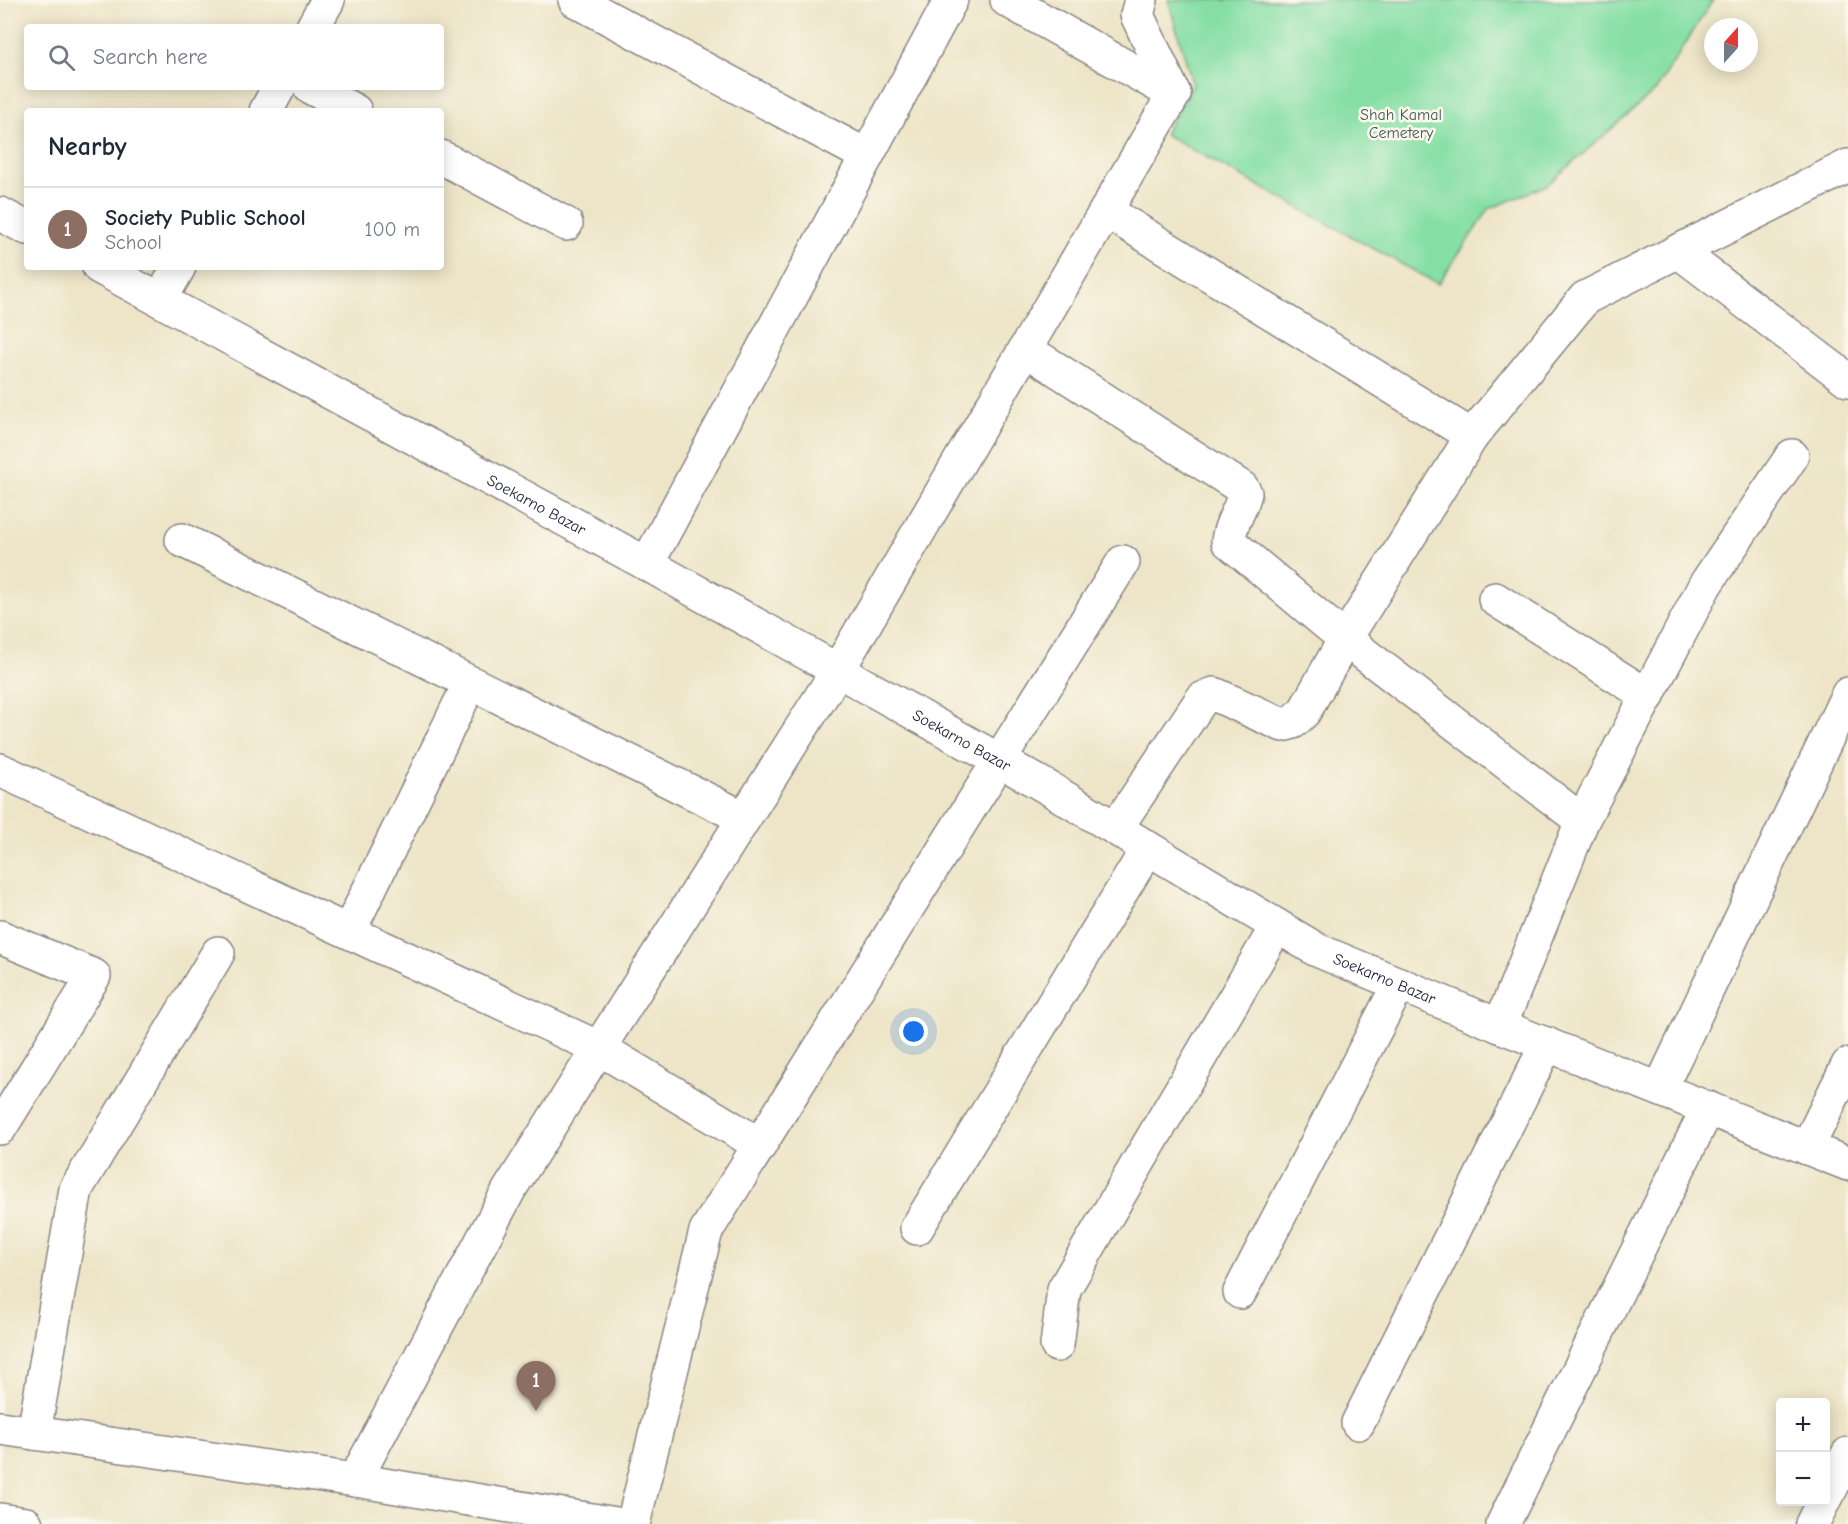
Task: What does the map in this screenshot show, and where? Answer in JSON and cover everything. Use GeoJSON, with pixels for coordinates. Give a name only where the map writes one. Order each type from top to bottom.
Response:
{"type":"FeatureCollection","features":[{"type":"Feature","properties":{"kind":"main road"},"geometry":{"type":"LineString","coordinates":[[315,24],[328,0]]}},
{"type":"Feature","properties":{"kind":"main road"},"geometry":{"type":"LineString","coordinates":[[575,0],[867,156]]}},
{"type":"Feature","properties":{"kind":"main road"},"geometry":{"type":"LineString","coordinates":[[647,564],[951,0]]}},
{"type":"Feature","properties":{"kind":"main road"},"geometry":{"type":"LineString","coordinates":[[1007,0],[1174,94]]}},
{"type":"Feature","properties":{"kind":"main road"},"geometry":{"type":"LineString","coordinates":[[1141,0],[1137,15],[1174,94]]}},
{"type":"Feature","properties":{"kind":"main road"},"geometry":{"type":"LineString","coordinates":[[268,108],[277,90]]}},
{"type":"Feature","properties":{"kind":"main road"},"geometry":{"type":"LineString","coordinates":[[316,90],[349,108]]}},
{"type":"Feature","properties":{"kind":"main road"},"geometry":{"type":"LineString","coordinates":[[356,1480],[509,1190],[838,670],[1174,94]]}},
{"type":"Feature","properties":{"kind":"main road"},"geometry":{"type":"LineString","coordinates":[[444,159],[566,224]]}},
{"type":"Feature","properties":{"kind":"main road"},"geometry":{"type":"LineString","coordinates":[[1116,828],[1202,699],[1214,694],[1283,725],[1293,723],[1304,712],[1345,639],[1472,436],[1584,298],[1848,166]]}},
{"type":"Feature","properties":{"kind":"main road"},"geometry":{"type":"LineString","coordinates":[[1106,211],[1472,436]]}},
{"type":"Feature","properties":{"kind":"main road"},"geometry":{"type":"LineString","coordinates":[[0,214],[24,226]]}},
{"type":"Feature","properties":{"kind":"main road"},"geometry":{"type":"LineString","coordinates":[[1678,251],[1848,380]]}},
{"type":"Feature","properties":{"kind":"main road","name":"Soekarno Bazar"},"geometry":{"type":"LineString","coordinates":[[105,270],[647,564],[1000,760],[1317,950],[1500,1026],[1848,1164]]}},
{"type":"Feature","properties":{"kind":"main road"},"geometry":{"type":"LineString","coordinates":[[160,300],[177,270]]}},
{"type":"Feature","properties":{"kind":"main road"},"geometry":{"type":"LineString","coordinates":[[1041,360],[1242,488],[1245,493],[1243,501],[1229,529],[1228,541],[1345,639],[1582,821]]}},
{"type":"Feature","properties":{"kind":"main road"},"geometry":{"type":"LineString","coordinates":[[1500,1026],[1582,821],[1705,585],[1792,456]]}},
{"type":"Feature","properties":{"kind":"main road"},"geometry":{"type":"LineString","coordinates":[[182,540],[744,818]]}},
{"type":"Feature","properties":{"kind":"main road"},"geometry":{"type":"LineString","coordinates":[[633,1524],[706,1231],[1123,562]]}},
{"type":"Feature","properties":{"kind":"main road"},"geometry":{"type":"LineString","coordinates":[[1495,599],[1648,696]]}},
{"type":"Feature","properties":{"kind":"main road"},"geometry":{"type":"LineString","coordinates":[[349,931],[470,683]]}},
{"type":"Feature","properties":{"kind":"main road"},"geometry":{"type":"LineString","coordinates":[[1660,1089],[1848,694]]}},
{"type":"Feature","properties":{"kind":"main road"},"geometry":{"type":"LineString","coordinates":[[0,770],[599,1048],[760,1145]]}},
{"type":"Feature","properties":{"kind":"main road"},"geometry":{"type":"LineString","coordinates":[[917,1228],[1148,848]]}},
{"type":"Feature","properties":{"kind":"main road"},"geometry":{"type":"LineString","coordinates":[[1057,1346],[1064,1289],[1277,926]]}},
{"type":"Feature","properties":{"kind":"main road"},"geometry":{"type":"LineString","coordinates":[[0,937],[94,976],[0,1128]]}},
{"type":"Feature","properties":{"kind":"main road"},"geometry":{"type":"LineString","coordinates":[[34,1433],[76,1189],[218,953]]}},
{"type":"Feature","properties":{"kind":"main road"},"geometry":{"type":"LineString","coordinates":[[1240,1292],[1399,984]]}},
{"type":"Feature","properties":{"kind":"main road"},"geometry":{"type":"LineString","coordinates":[[1358,1424],[1546,1044]]}},
{"type":"Feature","properties":{"kind":"main road"},"geometry":{"type":"LineString","coordinates":[[1807,1148],[1848,1065]]}},
{"type":"Feature","properties":{"kind":"main road"},"geometry":{"type":"LineString","coordinates":[[1503,1524],[1708,1108]]}},
{"type":"Feature","properties":{"kind":"main road"},"geometry":{"type":"LineString","coordinates":[[0,1428],[356,1480],[616,1524]]}},
{"type":"Feature","properties":{"kind":"main road"},"geometry":{"type":"LineString","coordinates":[[1830,1489],[1848,1454]]}},
{"type":"Feature","properties":{"kind":"main road"},"geometry":{"type":"LineString","coordinates":[[1812,1524],[1821,1506]]}},
{"type":"Feature","properties":{"kind":"main road"},"geometry":{"type":"LineString","coordinates":[[0,1520],[27,1524]]}},
{"type":"Feature","properties":{"kind":"green space","name":"Shah Kamal Cemetery"},"geometry":{"type":"Polygon","coordinates":[[[1168,0],[1713,0],[1656,90],[1547,185],[1489,209],[1438,284],[1164,134],[1193,85],[1168,0]]]}},
{"type":"Feature","properties":{"kind":"place","name":"Society Public School"},"geometry":{"type":"Point","coordinates":[536,1411]}}]}
